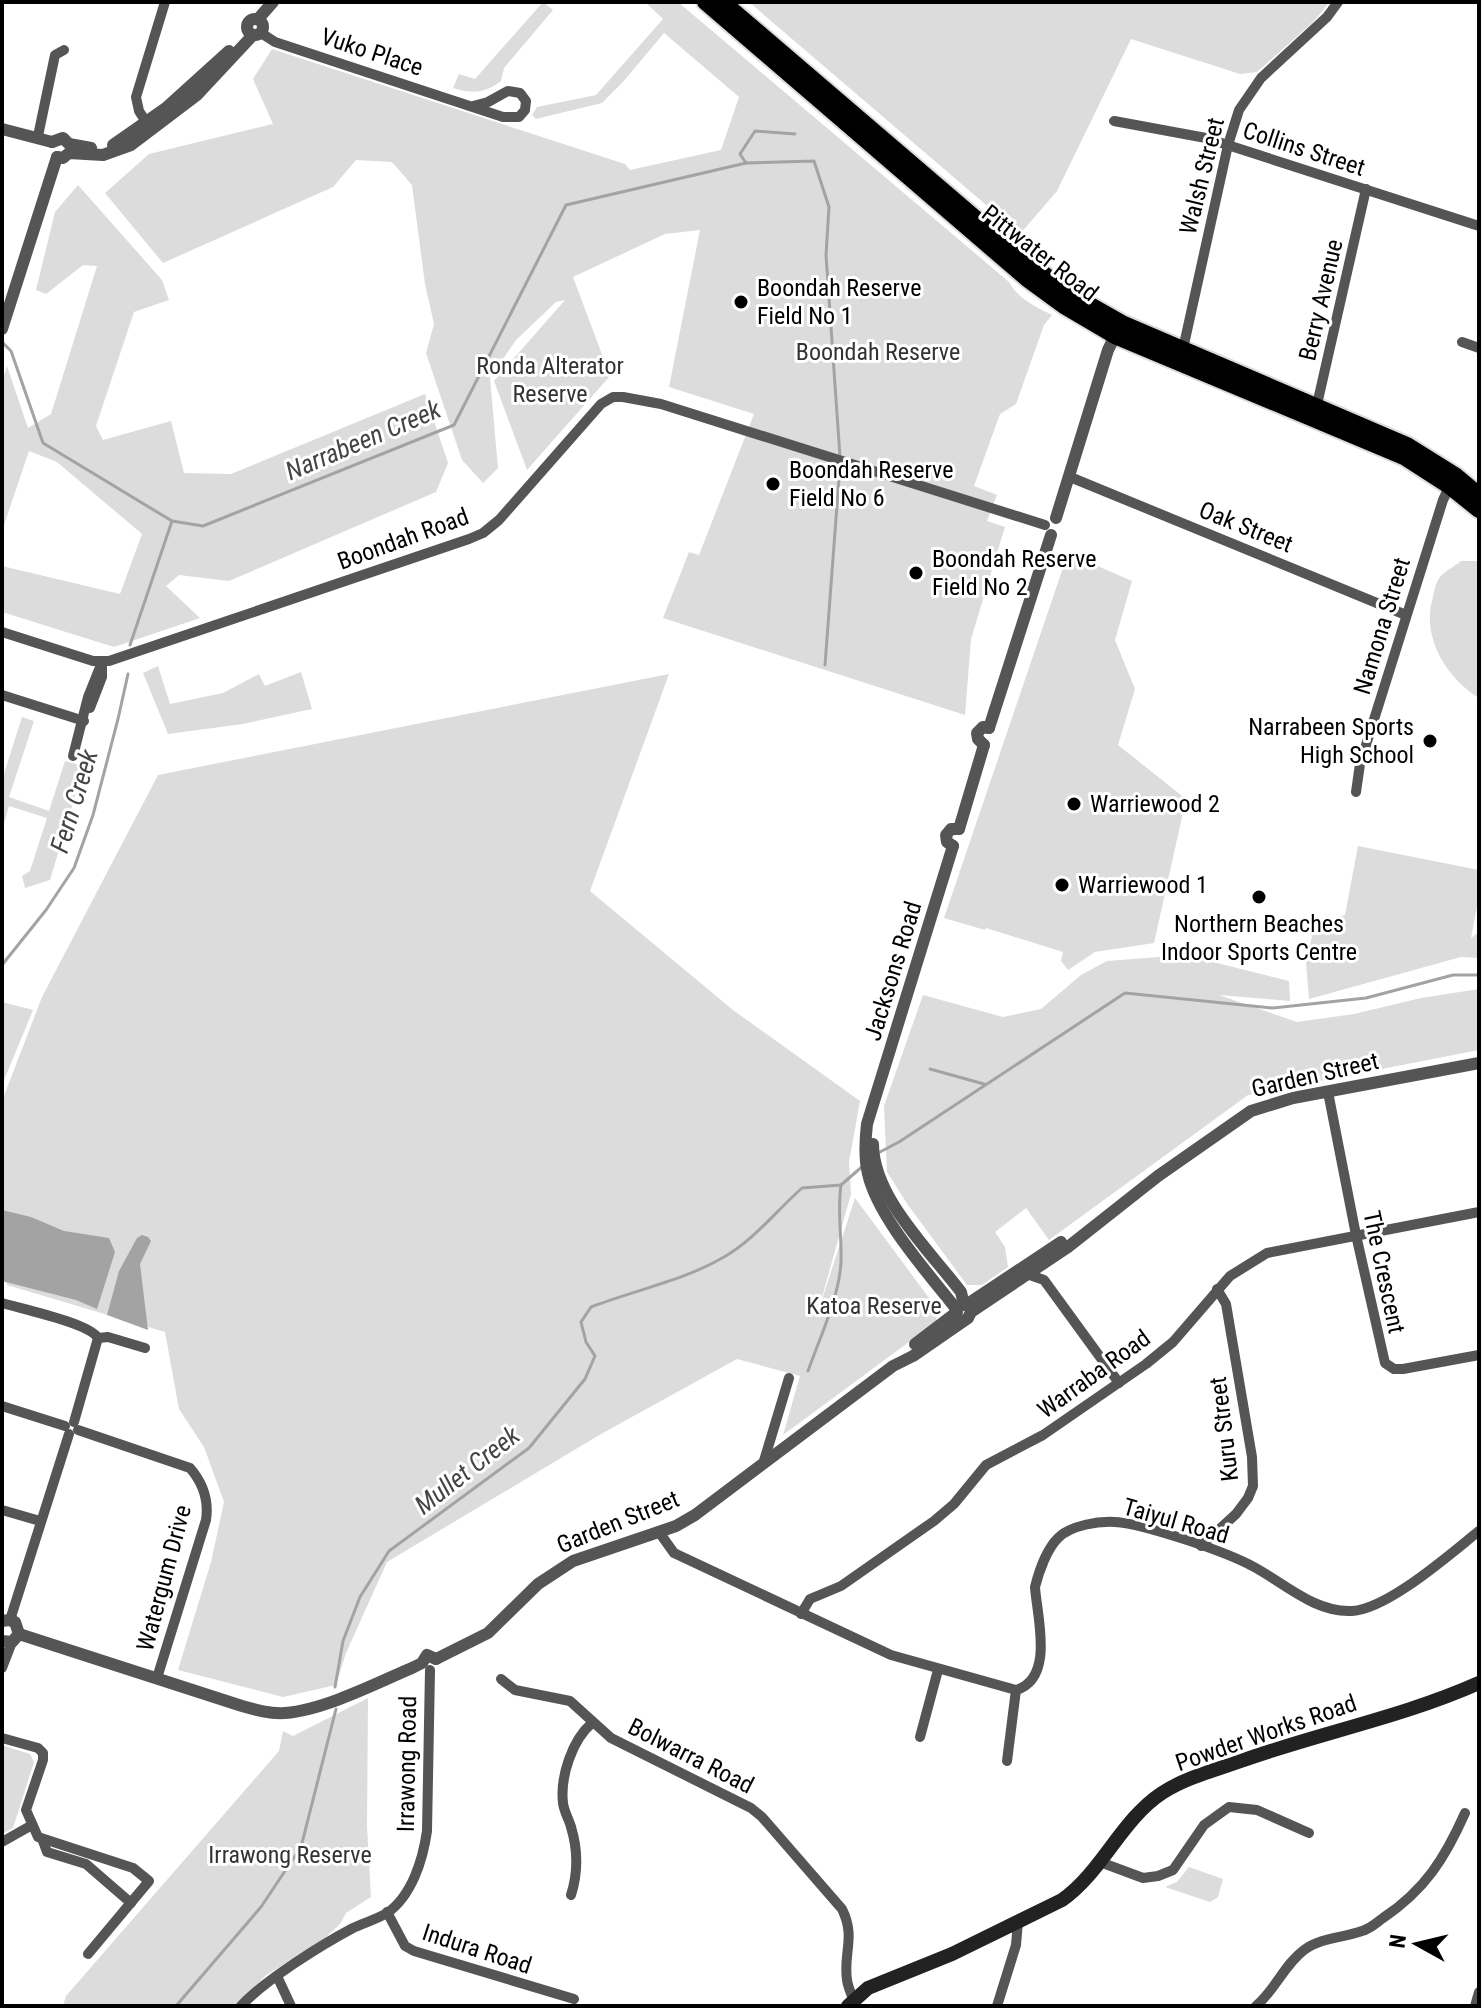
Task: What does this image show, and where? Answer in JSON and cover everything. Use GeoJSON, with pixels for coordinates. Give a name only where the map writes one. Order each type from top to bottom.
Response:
{"type":"FeatureCollection","features":[{"type":"Feature","properties":{"kind":"highway","name":"Pittwater Road"},"geometry":{"type":"LineString","coordinates":[[705,2],[1035,285],[1082,318],[1183,349],[1315,412]]}},
{"type":"Feature","properties":{"kind":"highway","name":"Pittwater Road"},"geometry":{"type":"LineString","coordinates":[[723,2],[1033,267],[1119,330],[1315,412],[1407,445],[1452,481],[1479,510]]}},
{"type":"Feature","properties":{"kind":"highway","name":"Pittwater Road"},"geometry":{"type":"LineString","coordinates":[[1452,481],[1479,495]]}},
{"type":"Feature","properties":{"kind":"main road","name":"Powder Works Road"},"geometry":{"type":"LineString","coordinates":[[850,2003],[868,1988],[952,1954],[1070,1895],[1141,1811],[1160,1794],[1177,1785],[1269,1751],[1424,1704],[1479,1683]]}},
{"type":"Feature","properties":{"kind":"street"},"geometry":{"type":"LineString","coordinates":[[148,126],[139,111],[136,97],[165,2]]}},
{"type":"Feature","properties":{"kind":"street"},"geometry":{"type":"LineString","coordinates":[[2,129],[52,142],[50,151],[105,147],[121,141],[148,126],[254,33],[248,22],[258,19],[273,2]]}},
{"type":"Feature","properties":{"kind":"street","name":"Walsh Street"},"geometry":{"type":"LineString","coordinates":[[1183,349],[1228,145],[1239,110],[1255,86],[1327,17],[1338,2]]}},
{"type":"Feature","properties":{"kind":"street","name":"Vuko Place"},"geometry":{"type":"LineString","coordinates":[[254,33],[484,111],[514,118],[523,113],[526,101],[520,93],[508,91],[473,106]]}},
{"type":"Feature","properties":{"kind":"street"},"geometry":{"type":"LineString","coordinates":[[38,136],[55,55],[64,50]]}},
{"type":"Feature","properties":{"kind":"street","name":"Collins Street"},"geometry":{"type":"LineString","coordinates":[[1114,121],[1228,145],[1479,226]]}},
{"type":"Feature","properties":{"kind":"street"},"geometry":{"type":"LineString","coordinates":[[3,326],[65,152]]}},
{"type":"Feature","properties":{"kind":"street","name":"Berry Avenue"},"geometry":{"type":"LineString","coordinates":[[1315,412],[1366,189]]}},
{"type":"Feature","properties":{"kind":"street"},"geometry":{"type":"LineString","coordinates":[[1051,526],[1070,477],[1108,350],[1119,330]]}},
{"type":"Feature","properties":{"kind":"street"},"geometry":{"type":"LineString","coordinates":[[1462,342],[1479,348]]}},
{"type":"Feature","properties":{"kind":"street","name":"Boondah Road"},"geometry":{"type":"LineString","coordinates":[[102,662],[483,533],[499,520],[601,404],[613,397],[648,400],[1051,526]]}},
{"type":"Feature","properties":{"kind":"street","name":"Oak Street"},"geometry":{"type":"LineString","coordinates":[[1070,477],[1406,615]]}},
{"type":"Feature","properties":{"kind":"street","name":"Namona Street"},"geometry":{"type":"LineString","coordinates":[[1356,792],[1360,764],[1452,481]]}},
{"type":"Feature","properties":{"kind":"street","name":"Jacksons Road"},"geometry":{"type":"LineString","coordinates":[[964,1307],[872,1171],[869,1144],[873,1108],[953,846],[963,842],[959,829],[984,745],[977,733],[983,727],[989,728],[1051,526]]}},
{"type":"Feature","properties":{"kind":"street"},"geometry":{"type":"LineString","coordinates":[[2,632],[102,662],[88,697],[73,756]]}},
{"type":"Feature","properties":{"kind":"street"},"geometry":{"type":"LineString","coordinates":[[2,695],[84,721]]}},
{"type":"Feature","properties":{"kind":"street","name":"Garden Street"},"geometry":{"type":"LineString","coordinates":[[964,1307],[1027,1274],[1068,1247],[1251,1111],[1281,1101],[1479,1063]]}},
{"type":"Feature","properties":{"kind":"street","name":"The Crescent"},"geometry":{"type":"LineString","coordinates":[[1328,1092],[1385,1363],[1394,1369],[1403,1369],[1479,1355]]}},
{"type":"Feature","properties":{"kind":"street","name":"Warraba Road"},"geometry":{"type":"LineString","coordinates":[[801,1614],[810,1599],[841,1586],[934,1521],[954,1504],[986,1465],[1043,1435],[1173,1342],[1217,1289],[1247,1263],[1267,1253],[1479,1212]]}},
{"type":"Feature","properties":{"kind":"street","name":"Garden Street"},"geometry":{"type":"LineString","coordinates":[[11,1639],[157,1678],[266,1712],[284,1713],[341,1697],[429,1664],[488,1633],[555,1571],[589,1554],[676,1526],[695,1515],[893,1366],[909,1349],[964,1307],[1042,1252],[1099,1221]]}},
{"type":"Feature","properties":{"kind":"street"},"geometry":{"type":"LineString","coordinates":[[1044,1280],[1045,1261]]}},
{"type":"Feature","properties":{"kind":"street"},"geometry":{"type":"LineString","coordinates":[[1027,1274],[1044,1280],[1119,1383]]}},
{"type":"Feature","properties":{"kind":"street","name":"Kuru Street"},"geometry":{"type":"LineString","coordinates":[[1201,1546],[1236,1514],[1253,1486],[1252,1457],[1226,1304],[1217,1289]]}},
{"type":"Feature","properties":{"kind":"street"},"geometry":{"type":"LineString","coordinates":[[2,1303],[81,1327],[95,1333],[98,1338],[6,1620],[17,1625],[2,1668]]}},
{"type":"Feature","properties":{"kind":"street"},"geometry":{"type":"LineString","coordinates":[[98,1338],[108,1337],[145,1348]]}},
{"type":"Feature","properties":{"kind":"street"},"geometry":{"type":"LineString","coordinates":[[762,1466],[789,1378]]}},
{"type":"Feature","properties":{"kind":"street","name":"Watergum Drive"},"geometry":{"type":"LineString","coordinates":[[2,1406],[190,1468],[200,1480],[208,1509],[206,1520],[157,1678]]}},
{"type":"Feature","properties":{"kind":"street"},"geometry":{"type":"LineString","coordinates":[[2,1510],[40,1521]]}},
{"type":"Feature","properties":{"kind":"street","name":"Taiyul Road"},"geometry":{"type":"LineString","coordinates":[[1016,1690],[1027,1687],[1039,1668],[1035,1587],[1042,1566],[1057,1538],[1075,1529],[1099,1522],[1118,1522],[1163,1533],[1251,1565],[1324,1608],[1352,1611],[1367,1608],[1428,1572],[1479,1531]]}},
{"type":"Feature","properties":{"kind":"street"},"geometry":{"type":"LineString","coordinates":[[659,1532],[674,1553],[891,1655],[1016,1690],[1007,1761]]}},
{"type":"Feature","properties":{"kind":"street","name":"Irrawong Road"},"geometry":{"type":"LineString","coordinates":[[241,2006],[277,1976],[353,1929],[387,1912],[412,1881],[425,1845],[430,1771],[429,1664]]}},
{"type":"Feature","properties":{"kind":"street"},"geometry":{"type":"LineString","coordinates":[[920,1737],[938,1670]]}},
{"type":"Feature","properties":{"kind":"street","name":"Bolwarra Road"},"geometry":{"type":"LineString","coordinates":[[501,1679],[515,1690],[570,1701],[611,1738],[716,1788],[762,1817],[847,1918],[850,1933],[847,1981],[850,2003]]}},
{"type":"Feature","properties":{"kind":"street"},"geometry":{"type":"LineString","coordinates":[[571,1895],[576,1873],[576,1851],[564,1807],[563,1789],[579,1738],[592,1723]]}},
{"type":"Feature","properties":{"kind":"street"},"geometry":{"type":"LineString","coordinates":[[2,1738],[38,1748],[43,1753],[26,1810],[47,1852],[86,1864],[131,1903]]}},
{"type":"Feature","properties":{"kind":"street"},"geometry":{"type":"LineString","coordinates":[[1100,1862],[1143,1878],[1173,1870],[1204,1825],[1229,1807],[1257,1810],[1309,1833]]}},
{"type":"Feature","properties":{"kind":"street"},"geometry":{"type":"LineString","coordinates":[[1256,2006],[1271,1993],[1305,1948],[1319,1941],[1365,1930],[1400,1907],[1439,1866],[1465,1813]]}},
{"type":"Feature","properties":{"kind":"street"},"geometry":{"type":"LineString","coordinates":[[2,1842],[32,1825]]}},
{"type":"Feature","properties":{"kind":"street"},"geometry":{"type":"LineString","coordinates":[[41,1839],[133,1868],[149,1881],[88,1954]]}},
{"type":"Feature","properties":{"kind":"street","name":"Indura Road"},"geometry":{"type":"LineString","coordinates":[[387,1912],[405,1946],[414,1951],[574,1999]]}},
{"type":"Feature","properties":{"kind":"street"},"geometry":{"type":"LineString","coordinates":[[997,2006],[1016,1945],[1018,1921]]}},
{"type":"Feature","properties":{"kind":"street"},"geometry":{"type":"LineString","coordinates":[[277,1976],[291,2006]]}},
{"type":"Feature","properties":{"kind":"street"},"geometry":{"type":"LineString","coordinates":[[1475,2006],[1479,1992]]}},
{"type":"Feature","properties":{"kind":"green space"},"geometry":{"type":"Polygon","coordinates":[[[543,2],[553,10],[504,68],[501,81],[478,91],[453,88],[459,74],[475,79],[543,2]]]}},
{"type":"Feature","properties":{"kind":"green space"},"geometry":{"type":"Polygon","coordinates":[[[645,2],[678,2],[1009,282],[1023,298],[1052,315],[1044,325],[1016,404],[1000,414],[974,486],[997,495],[987,521],[1005,527],[971,639],[965,715],[663,618],[689,552],[699,555],[754,414],[669,387],[700,230],[665,234],[573,277],[610,376],[527,470],[494,381],[565,300],[556,302],[516,340],[490,378],[498,468],[483,483],[462,460],[426,353],[434,324],[425,284],[412,185],[392,162],[356,160],[333,187],[163,263],[105,193],[149,154],[273,124],[253,79],[272,49],[625,164],[630,170],[721,150],[739,97],[664,33],[602,103],[536,119],[532,115],[537,107],[596,95],[663,19],[645,2]]]}},
{"type":"Feature","properties":{"kind":"green space"},"geometry":{"type":"Polygon","coordinates":[[[749,2],[1330,2],[1313,22],[1257,72],[1240,74],[1131,39],[1057,191],[1020,234],[749,2]]]}},
{"type":"Feature","properties":{"kind":"green space"},"geometry":{"type":"Polygon","coordinates":[[[78,185],[162,280],[169,300],[134,312],[96,426],[103,440],[171,421],[184,473],[231,474],[425,394],[448,463],[436,492],[229,581],[179,575],[166,586],[200,618],[114,647],[2,612],[2,566],[120,594],[142,534],[57,462],[29,451],[2,531],[2,382],[7,366],[28,428],[51,414],[97,266],[83,265],[46,294],[36,290],[55,212],[78,185]]]}},
{"type":"Feature","properties":{"kind":"green space"},"geometry":{"type":"Polygon","coordinates":[[[1068,553],[1132,581],[1115,640],[1135,689],[1118,745],[1186,799],[1154,943],[1095,952],[1068,970],[1061,961],[1063,952],[944,918],[1068,553]]]}},
{"type":"Feature","properties":{"kind":"green space"},"geometry":{"type":"Polygon","coordinates":[[[1461,561],[1479,561],[1479,698],[1447,668],[1434,643],[1431,629],[1430,615],[1437,582],[1461,561]]]}},
{"type":"Feature","properties":{"kind":"green space"},"geometry":{"type":"Polygon","coordinates":[[[158,666],[170,704],[223,693],[259,674],[265,686],[301,672],[312,709],[243,724],[168,734],[143,673],[158,666]]]}},
{"type":"Feature","properties":{"kind":"green space","name":"Katoa Reserve"},"geometry":{"type":"Polygon","coordinates":[[[669,674],[590,891],[733,1010],[860,1101],[849,1162],[851,1194],[817,1315],[855,1198],[938,1310],[936,1322],[783,1435],[800,1376],[737,1359],[601,1434],[387,1562],[346,1653],[336,1685],[283,1697],[178,1670],[211,1562],[224,1502],[204,1447],[179,1409],[165,1332],[7,1285],[2,1267],[2,1101],[42,997],[158,775],[669,674]]]}},
{"type":"Feature","properties":{"kind":"green space"},"geometry":{"type":"Polygon","coordinates":[[[22,717],[34,721],[9,797],[49,811],[65,761],[84,766],[50,880],[25,888],[22,876],[30,871],[47,818],[9,806],[2,830],[2,780],[22,717]]]}},
{"type":"Feature","properties":{"kind":"green space"},"geometry":{"type":"Polygon","coordinates":[[[1358,846],[1479,870],[1479,896],[1471,938],[1479,932],[1479,958],[1461,957],[1309,999],[1306,962],[1315,924],[1345,915],[1358,846]]]}},
{"type":"Feature","properties":{"kind":"green space"},"geometry":{"type":"Polygon","coordinates":[[[1185,955],[1289,981],[1290,1001],[1219,995],[1297,1022],[1479,989],[1479,1050],[1248,1095],[1049,1240],[1026,1208],[995,1232],[1005,1247],[1008,1267],[982,1285],[967,1285],[887,1172],[884,1106],[923,995],[1003,1017],[1041,1009],[1081,975],[1107,961],[1185,955]]]}},
{"type":"Feature","properties":{"kind":"green space"},"geometry":{"type":"Polygon","coordinates":[[[2,1002],[33,1010],[2,1085],[2,1002]]]}},
{"type":"Feature","properties":{"kind":"green space","name":"Irrawong Reserve"},"geometry":{"type":"Polygon","coordinates":[[[368,1698],[367,1826],[371,1897],[346,1913],[340,1924],[325,1938],[265,1976],[239,2006],[63,2006],[66,1996],[279,1751],[283,1731],[293,1736],[368,1698]]]}},
{"type":"Feature","properties":{"kind":"green space"},"geometry":{"type":"Polygon","coordinates":[[[2,1745],[30,1754],[34,1762],[13,1828],[2,1834],[2,1745]]]}},
{"type":"Feature","properties":{"kind":"green space"},"geometry":{"type":"Polygon","coordinates":[[[1189,1867],[1223,1879],[1218,1897],[1210,1902],[1165,1887],[1177,1882],[1189,1867]]]}},
{"type":"Feature","properties":{"kind":"shaded area"},"geometry":{"type":"Polygon","coordinates":[[[2,1210],[31,1217],[64,1231],[109,1238],[115,1252],[97,1309],[76,1300],[2,1281],[2,1210]]]}},
{"type":"Feature","properties":{"kind":"shaded area"},"geometry":{"type":"Polygon","coordinates":[[[142,1235],[151,1241],[140,1264],[148,1330],[107,1315],[119,1271],[137,1238],[142,1235]]]}},
{"type":"Feature","properties":{"kind":"waterway","name":"Narrabeen Creek"},"geometry":{"type":"LineString","coordinates":[[746,163],[740,154],[755,131],[795,134]]}},
{"type":"Feature","properties":{"kind":"waterway","name":"Narrabeen Creek"},"geometry":{"type":"LineString","coordinates":[[2,342],[11,351],[43,443],[172,521],[203,526],[454,425],[566,205],[746,163],[814,161],[829,207],[826,255],[840,457]]}},
{"type":"Feature","properties":{"kind":"waterway","name":"Narrabeen Creek"},"geometry":{"type":"LineString","coordinates":[[825,665],[840,465]]}},
{"type":"Feature","properties":{"kind":"waterway","name":"Fern Creek"},"geometry":{"type":"LineString","coordinates":[[130,645],[172,521]]}},
{"type":"Feature","properties":{"kind":"waterway","name":"Fern Creek"},"geometry":{"type":"LineString","coordinates":[[2,965],[46,910],[74,868],[93,815],[128,674]]}},
{"type":"Feature","properties":{"kind":"waterway"},"geometry":{"type":"LineString","coordinates":[[878,1153],[1125,993],[1273,1008],[1366,998],[1453,975],[1479,975]]}},
{"type":"Feature","properties":{"kind":"waterway"},"geometry":{"type":"LineString","coordinates":[[930,1069],[984,1084]]}},
{"type":"Feature","properties":{"kind":"waterway","name":"Mullet Creek"},"geometry":{"type":"LineString","coordinates":[[335,1687],[343,1641],[360,1597],[389,1551],[529,1448],[585,1379],[595,1356],[586,1342],[581,1322],[591,1307],[676,1279],[724,1257],[745,1242],[802,1188],[841,1185],[864,1165]]}},
{"type":"Feature","properties":{"kind":"waterway"},"geometry":{"type":"LineString","coordinates":[[808,1371],[840,1276],[841,1185]]}},
{"type":"Feature","properties":{"kind":"waterway","name":"Mullet Creek"},"geometry":{"type":"LineString","coordinates":[[176,2006],[261,1907],[301,1847],[336,1709]]}},
{"type":"Feature","properties":{"kind":"place","name":"Boondah Reserve Field No 1"},"geometry":{"type":"Point","coordinates":[741,302]}},
{"type":"Feature","properties":{"kind":"place","name":"Boondah Reserve Field No 6"},"geometry":{"type":"Point","coordinates":[773,484]}},
{"type":"Feature","properties":{"kind":"place","name":"Boondah Reserve Field No 2"},"geometry":{"type":"Point","coordinates":[916,573]}},
{"type":"Feature","properties":{"kind":"place","name":"Narrabeen Sports High School"},"geometry":{"type":"Point","coordinates":[1430,741]}},
{"type":"Feature","properties":{"kind":"place","name":"Warriewood 2"},"geometry":{"type":"Point","coordinates":[1074,804]}},
{"type":"Feature","properties":{"kind":"place","name":"Warriewood 1"},"geometry":{"type":"Point","coordinates":[1062,885]}},
{"type":"Feature","properties":{"kind":"place","name":"Northern Beaches Indoor Sports Centre"},"geometry":{"type":"Point","coordinates":[1259,897]}},
{"type":"Feature","properties":{"kind":"park label","name":"Boondah Reserve"},"geometry":{"type":"Point","coordinates":[878,352]}},
{"type":"Feature","properties":{"kind":"park label","name":"Ronda Alterator Reserve"},"geometry":{"type":"Point","coordinates":[550,380]}}]}
